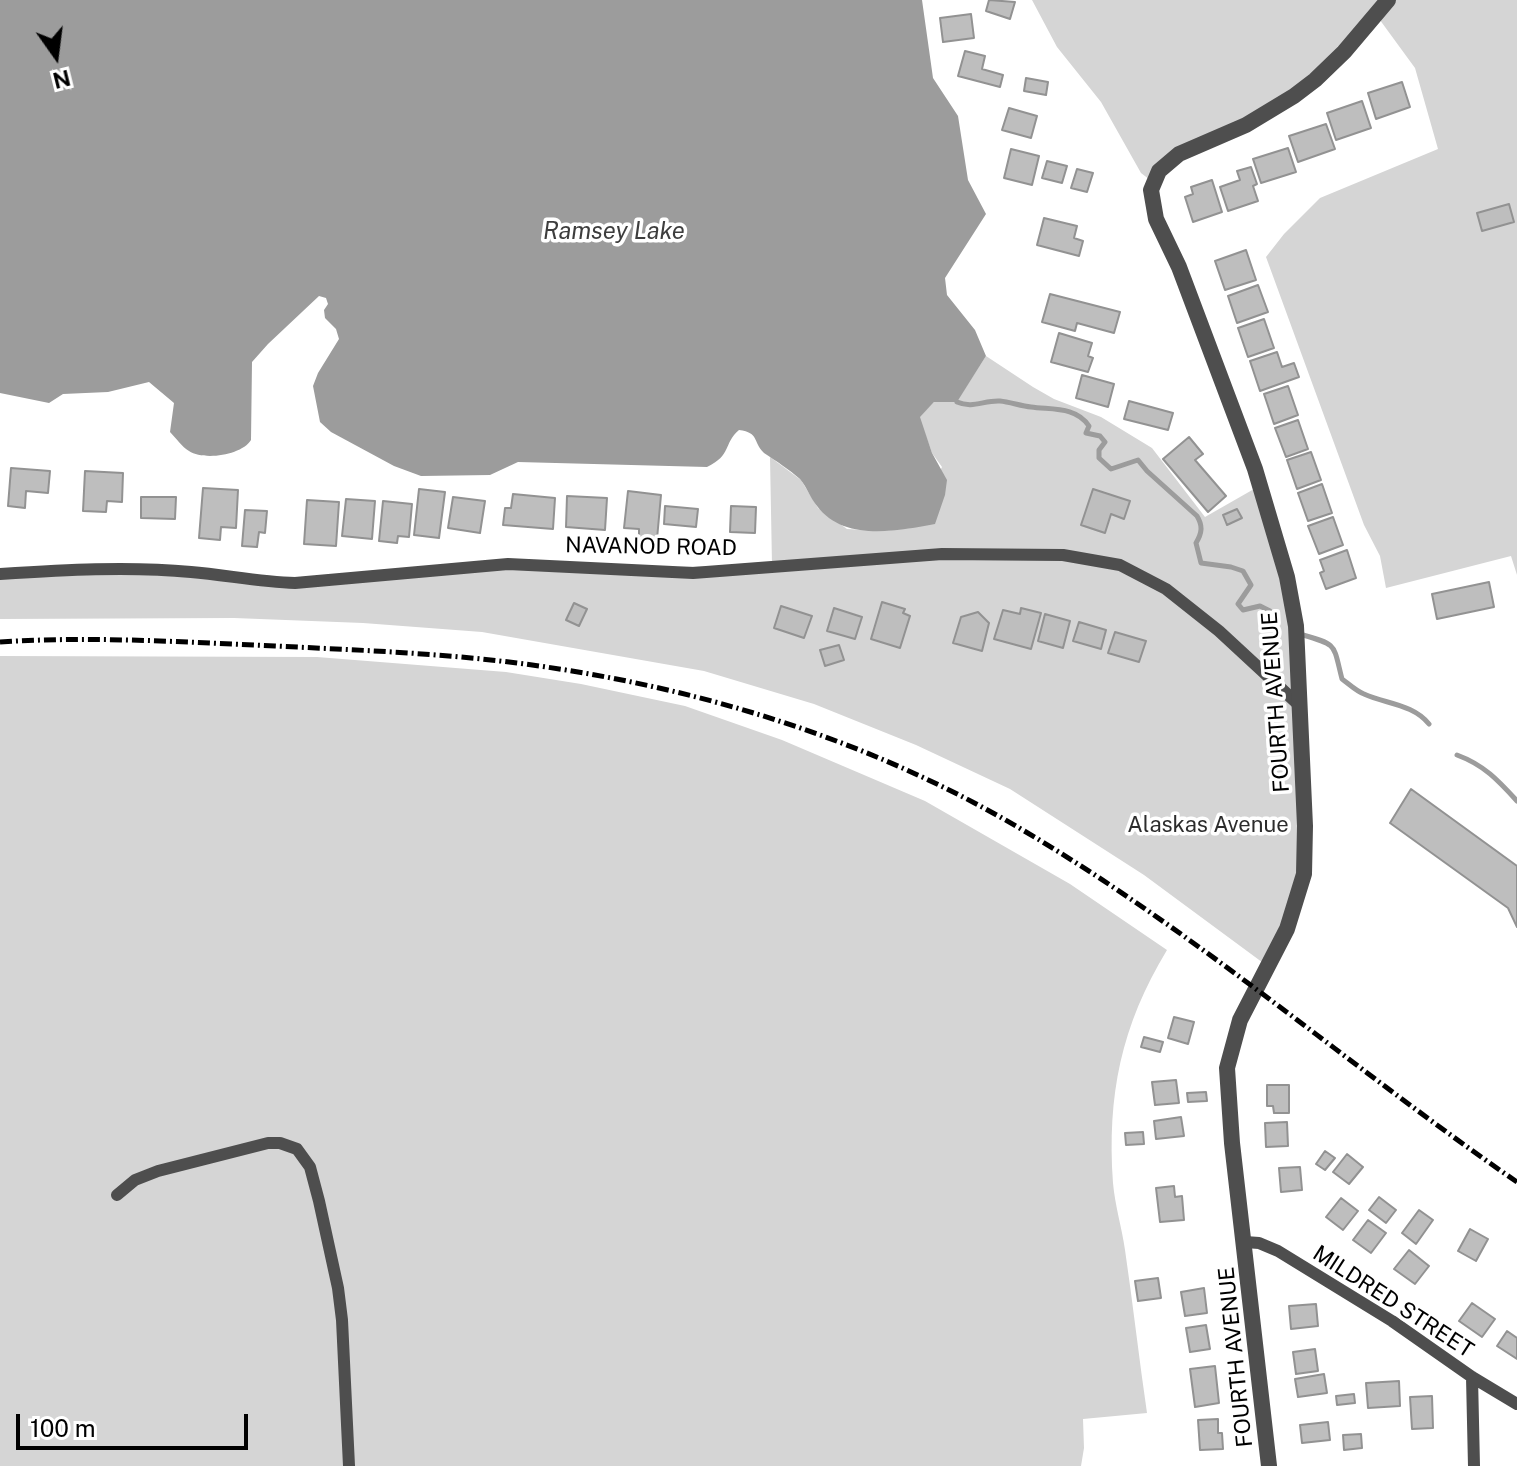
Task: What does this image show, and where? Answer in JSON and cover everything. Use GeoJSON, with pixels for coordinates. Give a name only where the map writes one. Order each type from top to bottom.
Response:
{"type":"FeatureCollection","features":[{"type":"Feature","properties":{"kind":"street","name":"FOURTH AVENUE"},"geometry":{"type":"LineString","coordinates":[[1269,1466],[1229,1115],[1227,1068],[1240,1020],[1287,929],[1304,874],[1305,826],[1296,626],[1273,524],[1179,267],[1156,219],[1151,199],[1152,182],[1166,163],[1179,154],[1257,119],[1315,80],[1344,52],[1388,0]]}},
{"type":"Feature","properties":{"kind":"street","name":"NAVANOD ROAD"},"geometry":{"type":"LineString","coordinates":[[0,574],[132,569],[295,583],[508,564],[693,573],[942,554],[1063,555],[1120,565],[1166,589],[1219,631],[1299,705]]}},
{"type":"Feature","properties":{"kind":"street"},"geometry":{"type":"LineString","coordinates":[[117,1195],[135,1180],[158,1171],[254,1146],[280,1143],[297,1149],[310,1167],[338,1288],[349,1466]]}},
{"type":"Feature","properties":{"kind":"street","name":"MILDRED STREET"},"geometry":{"type":"LineString","coordinates":[[1245,1242],[1259,1243],[1278,1251],[1392,1321],[1517,1404]]}},
{"type":"Feature","properties":{"kind":"street"},"geometry":{"type":"LineString","coordinates":[[1472,1377],[1474,1466]]}},
{"type":"Feature","properties":{"kind":"green space"},"geometry":{"type":"Polygon","coordinates":[[[1032,0],[1517,0],[1517,575],[1511,556],[1386,588],[1380,556],[1364,525],[1266,257],[1320,198],[1438,149],[1415,68],[1377,16],[1315,81],[1192,148],[1154,183],[1141,173],[1101,102],[1057,47],[1032,0]]]}},
{"type":"Feature","properties":{"kind":"green space","name":"Alaskas Avenue"},"geometry":{"type":"Polygon","coordinates":[[[986,356],[1054,399],[1101,417],[1152,448],[1205,517],[1261,485],[1288,576],[1307,854],[1270,968],[1144,875],[1010,789],[916,745],[814,704],[704,671],[482,632],[363,623],[234,618],[0,619],[0,572],[55,569],[267,582],[485,564],[624,568],[772,565],[770,457],[801,480],[818,508],[847,529],[885,531],[911,528],[942,467],[932,453],[919,417],[934,402],[957,401],[986,356]]]}},
{"type":"Feature","properties":{"kind":"green space"},"geometry":{"type":"Polygon","coordinates":[[[0,656],[317,657],[506,672],[685,706],[782,740],[925,801],[1070,884],[1167,950],[1138,1006],[1128,1034],[1120,1062],[1112,1120],[1114,1192],[1147,1413],[1083,1419],[1081,1466],[0,1466],[0,656]]]}},
{"type":"Feature","properties":{"kind":"water","name":"Ramsey Lake"},"geometry":{"type":"Polygon","coordinates":[[[0,0],[922,0],[933,78],[958,116],[968,180],[986,214],[945,278],[947,295],[975,330],[986,356],[957,402],[934,402],[920,417],[932,453],[947,480],[935,524],[888,531],[841,525],[817,506],[800,479],[760,449],[753,435],[739,430],[724,454],[707,467],[518,462],[490,475],[421,476],[394,466],[331,432],[320,422],[313,386],[339,339],[336,329],[325,318],[326,298],[319,296],[252,362],[251,440],[231,453],[204,456],[184,447],[170,432],[174,403],[149,382],[108,392],[63,394],[49,403],[0,393],[0,0]]]}},
{"type":"Feature","properties":{"kind":"building"},"geometry":{"type":"Polygon","coordinates":[[[989,0],[1015,2],[1010,19],[986,11],[989,0]]]}},
{"type":"Feature","properties":{"kind":"building"},"geometry":{"type":"Polygon","coordinates":[[[971,14],[974,38],[943,42],[940,18],[971,14]]]}},
{"type":"Feature","properties":{"kind":"building"},"geometry":{"type":"Polygon","coordinates":[[[965,51],[985,56],[982,69],[1003,75],[1000,87],[958,76],[965,51]]]}},
{"type":"Feature","properties":{"kind":"building"},"geometry":{"type":"Polygon","coordinates":[[[1026,78],[1048,82],[1046,95],[1024,91],[1026,78]]]}},
{"type":"Feature","properties":{"kind":"building"},"geometry":{"type":"Polygon","coordinates":[[[1402,82],[1410,107],[1376,119],[1368,93],[1402,82]]]}},
{"type":"Feature","properties":{"kind":"building"},"geometry":{"type":"Polygon","coordinates":[[[1362,101],[1371,128],[1336,140],[1327,113],[1362,101]]]}},
{"type":"Feature","properties":{"kind":"building"},"geometry":{"type":"Polygon","coordinates":[[[1009,108],[1037,116],[1031,138],[1002,130],[1009,108]]]}},
{"type":"Feature","properties":{"kind":"building"},"geometry":{"type":"Polygon","coordinates":[[[1326,124],[1335,149],[1298,162],[1289,136],[1326,124]]]}},
{"type":"Feature","properties":{"kind":"building"},"geometry":{"type":"Polygon","coordinates":[[[1288,148],[1296,172],[1261,183],[1253,159],[1288,148]]]}},
{"type":"Feature","properties":{"kind":"building"},"geometry":{"type":"Polygon","coordinates":[[[1011,149],[1039,156],[1032,185],[1004,178],[1011,149]]]}},
{"type":"Feature","properties":{"kind":"building"},"geometry":{"type":"Polygon","coordinates":[[[1047,161],[1067,166],[1062,183],[1042,178],[1047,161]]]}},
{"type":"Feature","properties":{"kind":"building"},"geometry":{"type":"Polygon","coordinates":[[[1251,167],[1257,184],[1253,186],[1258,201],[1228,211],[1220,187],[1240,180],[1237,171],[1251,167]]]}},
{"type":"Feature","properties":{"kind":"building"},"geometry":{"type":"Polygon","coordinates":[[[1077,169],[1093,173],[1087,192],[1071,188],[1077,169]]]}},
{"type":"Feature","properties":{"kind":"building"},"geometry":{"type":"Polygon","coordinates":[[[1212,180],[1222,212],[1193,222],[1185,197],[1193,194],[1191,187],[1212,180]]]}},
{"type":"Feature","properties":{"kind":"building"},"geometry":{"type":"Polygon","coordinates":[[[1509,204],[1514,222],[1482,231],[1477,213],[1509,204]]]}},
{"type":"Feature","properties":{"kind":"building"},"geometry":{"type":"Polygon","coordinates":[[[1044,218],[1077,226],[1074,238],[1083,241],[1079,256],[1037,245],[1044,218]]]}},
{"type":"Feature","properties":{"kind":"building"},"geometry":{"type":"Polygon","coordinates":[[[1246,250],[1256,280],[1225,290],[1215,261],[1246,250]]]}},
{"type":"Feature","properties":{"kind":"building"},"geometry":{"type":"Polygon","coordinates":[[[1258,285],[1268,312],[1237,323],[1228,296],[1258,285]]]}},
{"type":"Feature","properties":{"kind":"building"},"geometry":{"type":"Polygon","coordinates":[[[1050,294],[1120,312],[1114,333],[1077,323],[1075,331],[1042,322],[1050,294]]]}},
{"type":"Feature","properties":{"kind":"building"},"geometry":{"type":"Polygon","coordinates":[[[1264,319],[1274,348],[1248,357],[1238,328],[1264,319]]]}},
{"type":"Feature","properties":{"kind":"building"},"geometry":{"type":"Polygon","coordinates":[[[1059,333],[1092,343],[1088,356],[1093,358],[1088,372],[1051,362],[1059,333]]]}},
{"type":"Feature","properties":{"kind":"building"},"geometry":{"type":"Polygon","coordinates":[[[1277,352],[1282,367],[1294,363],[1299,377],[1260,391],[1250,361],[1277,352]]]}},
{"type":"Feature","properties":{"kind":"building"},"geometry":{"type":"Polygon","coordinates":[[[1082,375],[1114,384],[1108,407],[1076,398],[1082,375]]]}},
{"type":"Feature","properties":{"kind":"building"},"geometry":{"type":"Polygon","coordinates":[[[1288,386],[1298,415],[1274,424],[1264,394],[1288,386]]]}},
{"type":"Feature","properties":{"kind":"building"},"geometry":{"type":"Polygon","coordinates":[[[1129,401],[1173,413],[1168,430],[1124,419],[1129,401]]]}},
{"type":"Feature","properties":{"kind":"building"},"geometry":{"type":"Polygon","coordinates":[[[1298,420],[1308,449],[1286,457],[1275,428],[1298,420]]]}},
{"type":"Feature","properties":{"kind":"building"},"geometry":{"type":"Polygon","coordinates":[[[1189,437],[1203,454],[1195,460],[1226,496],[1208,512],[1163,459],[1189,437]]]}},
{"type":"Feature","properties":{"kind":"building"},"geometry":{"type":"Polygon","coordinates":[[[1311,452],[1321,480],[1297,489],[1287,460],[1311,452]]]}},
{"type":"Feature","properties":{"kind":"building"},"geometry":{"type":"Polygon","coordinates":[[[11,468],[50,471],[48,493],[26,491],[25,508],[8,506],[11,468]]]}},
{"type":"Feature","properties":{"kind":"building"},"geometry":{"type":"Polygon","coordinates":[[[85,471],[123,473],[122,502],[107,501],[106,512],[83,511],[85,471]]]}},
{"type":"Feature","properties":{"kind":"building"},"geometry":{"type":"Polygon","coordinates":[[[1322,484],[1332,513],[1308,521],[1298,493],[1322,484]]]}},
{"type":"Feature","properties":{"kind":"building"},"geometry":{"type":"Polygon","coordinates":[[[203,488],[238,490],[236,528],[221,527],[220,540],[199,538],[203,488]]]}},
{"type":"Feature","properties":{"kind":"building"},"geometry":{"type":"Polygon","coordinates":[[[419,489],[445,492],[439,538],[414,535],[419,489]]]}},
{"type":"Feature","properties":{"kind":"building"},"geometry":{"type":"Polygon","coordinates":[[[1093,489],[1130,501],[1124,519],[1111,514],[1105,533],[1081,525],[1093,489]]]}},
{"type":"Feature","properties":{"kind":"building"},"geometry":{"type":"Polygon","coordinates":[[[628,491],[661,495],[657,539],[639,537],[639,529],[624,528],[628,491]]]}},
{"type":"Feature","properties":{"kind":"building"},"geometry":{"type":"Polygon","coordinates":[[[513,494],[555,498],[553,529],[503,525],[505,508],[511,508],[513,494]]]}},
{"type":"Feature","properties":{"kind":"building"},"geometry":{"type":"Polygon","coordinates":[[[567,496],[607,498],[605,530],[566,527],[567,496]]]}},
{"type":"Feature","properties":{"kind":"building"},"geometry":{"type":"Polygon","coordinates":[[[141,497],[176,497],[175,519],[141,518],[141,497]]]}},
{"type":"Feature","properties":{"kind":"building"},"geometry":{"type":"Polygon","coordinates":[[[453,497],[485,501],[480,533],[448,528],[453,497]]]}},
{"type":"Feature","properties":{"kind":"building"},"geometry":{"type":"Polygon","coordinates":[[[346,499],[375,501],[372,539],[342,536],[346,499]]]}},
{"type":"Feature","properties":{"kind":"building"},"geometry":{"type":"Polygon","coordinates":[[[307,500],[339,502],[336,546],[304,544],[307,500]]]}},
{"type":"Feature","properties":{"kind":"building"},"geometry":{"type":"Polygon","coordinates":[[[383,501],[412,504],[409,537],[398,536],[397,543],[379,541],[383,501]]]}},
{"type":"Feature","properties":{"kind":"building"},"geometry":{"type":"Polygon","coordinates":[[[665,506],[698,509],[696,527],[664,524],[665,506]]]}},
{"type":"Feature","properties":{"kind":"building"},"geometry":{"type":"Polygon","coordinates":[[[731,506],[756,507],[755,533],[730,532],[731,506]]]}},
{"type":"Feature","properties":{"kind":"building"},"geometry":{"type":"Polygon","coordinates":[[[1237,509],[1242,518],[1227,525],[1223,515],[1237,509]]]}},
{"type":"Feature","properties":{"kind":"building"},"geometry":{"type":"Polygon","coordinates":[[[245,510],[267,511],[265,533],[259,532],[257,547],[242,546],[245,510]]]}},
{"type":"Feature","properties":{"kind":"building"},"geometry":{"type":"Polygon","coordinates":[[[1333,517],[1343,545],[1319,554],[1308,526],[1333,517]]]}},
{"type":"Feature","properties":{"kind":"building"},"geometry":{"type":"Polygon","coordinates":[[[1347,550],[1356,578],[1326,589],[1320,573],[1324,571],[1320,560],[1347,550]]]}},
{"type":"Feature","properties":{"kind":"building"},"geometry":{"type":"Polygon","coordinates":[[[1489,582],[1494,607],[1437,619],[1432,594],[1489,582]]]}},
{"type":"Feature","properties":{"kind":"building"},"geometry":{"type":"Polygon","coordinates":[[[882,602],[905,609],[903,613],[910,616],[900,648],[871,639],[882,602]]]}},
{"type":"Feature","properties":{"kind":"building"},"geometry":{"type":"Polygon","coordinates":[[[574,603],[587,609],[579,626],[566,620],[574,603]]]}},
{"type":"Feature","properties":{"kind":"building"},"geometry":{"type":"Polygon","coordinates":[[[781,606],[812,616],[804,638],[774,628],[781,606]]]}},
{"type":"Feature","properties":{"kind":"building"},"geometry":{"type":"Polygon","coordinates":[[[834,608],[862,617],[855,639],[827,631],[834,608]]]}},
{"type":"Feature","properties":{"kind":"building"},"geometry":{"type":"Polygon","coordinates":[[[1021,608],[1041,613],[1031,649],[994,639],[1003,610],[1020,614],[1021,608]]]}},
{"type":"Feature","properties":{"kind":"building"},"geometry":{"type":"Polygon","coordinates":[[[978,612],[989,623],[982,651],[953,643],[961,617],[978,612]]]}},
{"type":"Feature","properties":{"kind":"building"},"geometry":{"type":"Polygon","coordinates":[[[1045,614],[1070,621],[1063,648],[1038,641],[1045,614]]]}},
{"type":"Feature","properties":{"kind":"building"},"geometry":{"type":"Polygon","coordinates":[[[1079,622],[1106,630],[1101,649],[1073,641],[1079,622]]]}},
{"type":"Feature","properties":{"kind":"building"},"geometry":{"type":"Polygon","coordinates":[[[1115,632],[1146,641],[1139,662],[1108,653],[1115,632]]]}},
{"type":"Feature","properties":{"kind":"building"},"geometry":{"type":"Polygon","coordinates":[[[839,645],[844,660],[825,666],[820,650],[839,645]]]}},
{"type":"Feature","properties":{"kind":"building"},"geometry":{"type":"Polygon","coordinates":[[[1411,789],[1517,866],[1517,927],[1508,908],[1390,823],[1411,789]]]}},
{"type":"Feature","properties":{"kind":"building"},"geometry":{"type":"Polygon","coordinates":[[[1174,1017],[1194,1022],[1188,1044],[1168,1038],[1174,1017]]]}},
{"type":"Feature","properties":{"kind":"building"},"geometry":{"type":"Polygon","coordinates":[[[1144,1037],[1163,1042],[1160,1052],[1141,1047],[1144,1037]]]}},
{"type":"Feature","properties":{"kind":"building"},"geometry":{"type":"Polygon","coordinates":[[[1176,1080],[1179,1103],[1155,1105],[1152,1082],[1176,1080]]]}},
{"type":"Feature","properties":{"kind":"building"},"geometry":{"type":"Polygon","coordinates":[[[1267,1085],[1289,1085],[1289,1113],[1274,1113],[1273,1106],[1267,1106],[1267,1085]]]}},
{"type":"Feature","properties":{"kind":"building"},"geometry":{"type":"Polygon","coordinates":[[[1206,1092],[1207,1101],[1188,1102],[1187,1093],[1206,1092]]]}},
{"type":"Feature","properties":{"kind":"building"},"geometry":{"type":"Polygon","coordinates":[[[1181,1117],[1184,1136],[1156,1139],[1154,1121],[1181,1117]]]}},
{"type":"Feature","properties":{"kind":"building"},"geometry":{"type":"Polygon","coordinates":[[[1287,1122],[1288,1146],[1266,1147],[1265,1123],[1287,1122]]]}},
{"type":"Feature","properties":{"kind":"building"},"geometry":{"type":"Polygon","coordinates":[[[1143,1132],[1144,1144],[1126,1145],[1125,1133],[1143,1132]]]}},
{"type":"Feature","properties":{"kind":"building"},"geometry":{"type":"Polygon","coordinates":[[[1325,1151],[1335,1158],[1325,1170],[1316,1164],[1325,1151]]]}},
{"type":"Feature","properties":{"kind":"building"},"geometry":{"type":"Polygon","coordinates":[[[1347,1154],[1363,1167],[1349,1184],[1333,1172],[1347,1154]]]}},
{"type":"Feature","properties":{"kind":"building"},"geometry":{"type":"Polygon","coordinates":[[[1300,1167],[1302,1190],[1281,1192],[1279,1168],[1300,1167]]]}},
{"type":"Feature","properties":{"kind":"building"},"geometry":{"type":"Polygon","coordinates":[[[1174,1186],[1175,1197],[1182,1196],[1184,1220],[1160,1222],[1156,1188],[1174,1186]]]}},
{"type":"Feature","properties":{"kind":"building"},"geometry":{"type":"Polygon","coordinates":[[[1379,1197],[1396,1210],[1386,1223],[1369,1210],[1379,1197]]]}},
{"type":"Feature","properties":{"kind":"building"},"geometry":{"type":"Polygon","coordinates":[[[1341,1198],[1358,1211],[1343,1230],[1326,1217],[1341,1198]]]}},
{"type":"Feature","properties":{"kind":"building"},"geometry":{"type":"Polygon","coordinates":[[[1419,1210],[1433,1220],[1416,1244],[1402,1233],[1419,1210]]]}},
{"type":"Feature","properties":{"kind":"building"},"geometry":{"type":"Polygon","coordinates":[[[1368,1220],[1386,1233],[1371,1253],[1353,1240],[1368,1220]]]}},
{"type":"Feature","properties":{"kind":"building"},"geometry":{"type":"Polygon","coordinates":[[[1470,1229],[1488,1239],[1476,1261],[1458,1251],[1470,1229]]]}},
{"type":"Feature","properties":{"kind":"building"},"geometry":{"type":"Polygon","coordinates":[[[1409,1250],[1429,1266],[1415,1284],[1394,1269],[1409,1250]]]}},
{"type":"Feature","properties":{"kind":"building"},"geometry":{"type":"Polygon","coordinates":[[[1158,1278],[1161,1298],[1138,1301],[1135,1281],[1158,1278]]]}},
{"type":"Feature","properties":{"kind":"building"},"geometry":{"type":"Polygon","coordinates":[[[1204,1288],[1207,1313],[1185,1316],[1181,1292],[1204,1288]]]}},
{"type":"Feature","properties":{"kind":"building"},"geometry":{"type":"Polygon","coordinates":[[[1472,1303],[1495,1319],[1482,1337],[1459,1321],[1472,1303]]]}},
{"type":"Feature","properties":{"kind":"building"},"geometry":{"type":"Polygon","coordinates":[[[1316,1304],[1318,1326],[1291,1329],[1289,1306],[1316,1304]]]}},
{"type":"Feature","properties":{"kind":"building"},"geometry":{"type":"Polygon","coordinates":[[[1206,1325],[1210,1349],[1190,1352],[1186,1328],[1206,1325]]]}},
{"type":"Feature","properties":{"kind":"building"},"geometry":{"type":"Polygon","coordinates":[[[1507,1331],[1517,1338],[1517,1359],[1497,1346],[1507,1331]]]}},
{"type":"Feature","properties":{"kind":"building"},"geometry":{"type":"Polygon","coordinates":[[[1315,1349],[1318,1371],[1296,1374],[1293,1352],[1315,1349]]]}},
{"type":"Feature","properties":{"kind":"building"},"geometry":{"type":"Polygon","coordinates":[[[1215,1366],[1219,1403],[1195,1407],[1190,1369],[1215,1366]]]}},
{"type":"Feature","properties":{"kind":"building"},"geometry":{"type":"Polygon","coordinates":[[[1324,1374],[1327,1393],[1298,1397],[1295,1379],[1324,1374]]]}},
{"type":"Feature","properties":{"kind":"building"},"geometry":{"type":"Polygon","coordinates":[[[1399,1381],[1400,1406],[1368,1408],[1366,1383],[1399,1381]]]}},
{"type":"Feature","properties":{"kind":"building"},"geometry":{"type":"Polygon","coordinates":[[[1354,1394],[1355,1403],[1337,1405],[1336,1396],[1354,1394]]]}},
{"type":"Feature","properties":{"kind":"building"},"geometry":{"type":"Polygon","coordinates":[[[1432,1396],[1433,1428],[1412,1429],[1410,1397],[1432,1396]]]}},
{"type":"Feature","properties":{"kind":"building"},"geometry":{"type":"Polygon","coordinates":[[[1218,1419],[1223,1449],[1200,1450],[1198,1420],[1218,1419]]]}},
{"type":"Feature","properties":{"kind":"building"},"geometry":{"type":"Polygon","coordinates":[[[1328,1422],[1330,1440],[1302,1443],[1300,1425],[1328,1422]]]}},
{"type":"Feature","properties":{"kind":"building"},"geometry":{"type":"Polygon","coordinates":[[[1361,1434],[1362,1448],[1344,1450],[1343,1435],[1361,1434]]]}},
{"type":"Feature","properties":{"kind":"waterway"},"geometry":{"type":"LineString","coordinates":[[957,402],[968,405],[1000,401],[1063,410],[1084,420],[1089,426],[1086,433],[1100,436],[1105,442],[1099,450],[1099,458],[1111,469],[1138,460],[1197,516],[1201,530],[1196,543],[1201,563],[1243,571],[1251,585],[1238,604],[1243,610],[1260,606],[1270,611],[1270,627],[1278,632]]}},
{"type":"Feature","properties":{"kind":"waterway"},"geometry":{"type":"LineString","coordinates":[[1303,635],[1323,641],[1332,648],[1342,679],[1355,689],[1407,708],[1429,724]]}},
{"type":"Feature","properties":{"kind":"waterway"},"geometry":{"type":"LineString","coordinates":[[1457,755],[1490,774],[1517,801]]}},
{"type":"Feature","properties":{"kind":"railway"},"geometry":{"type":"LineString","coordinates":[[0,642],[172,641],[396,652],[517,663],[648,686],[778,720],[903,768],[963,797],[1086,869],[1211,956],[1517,1182]]}}]}
